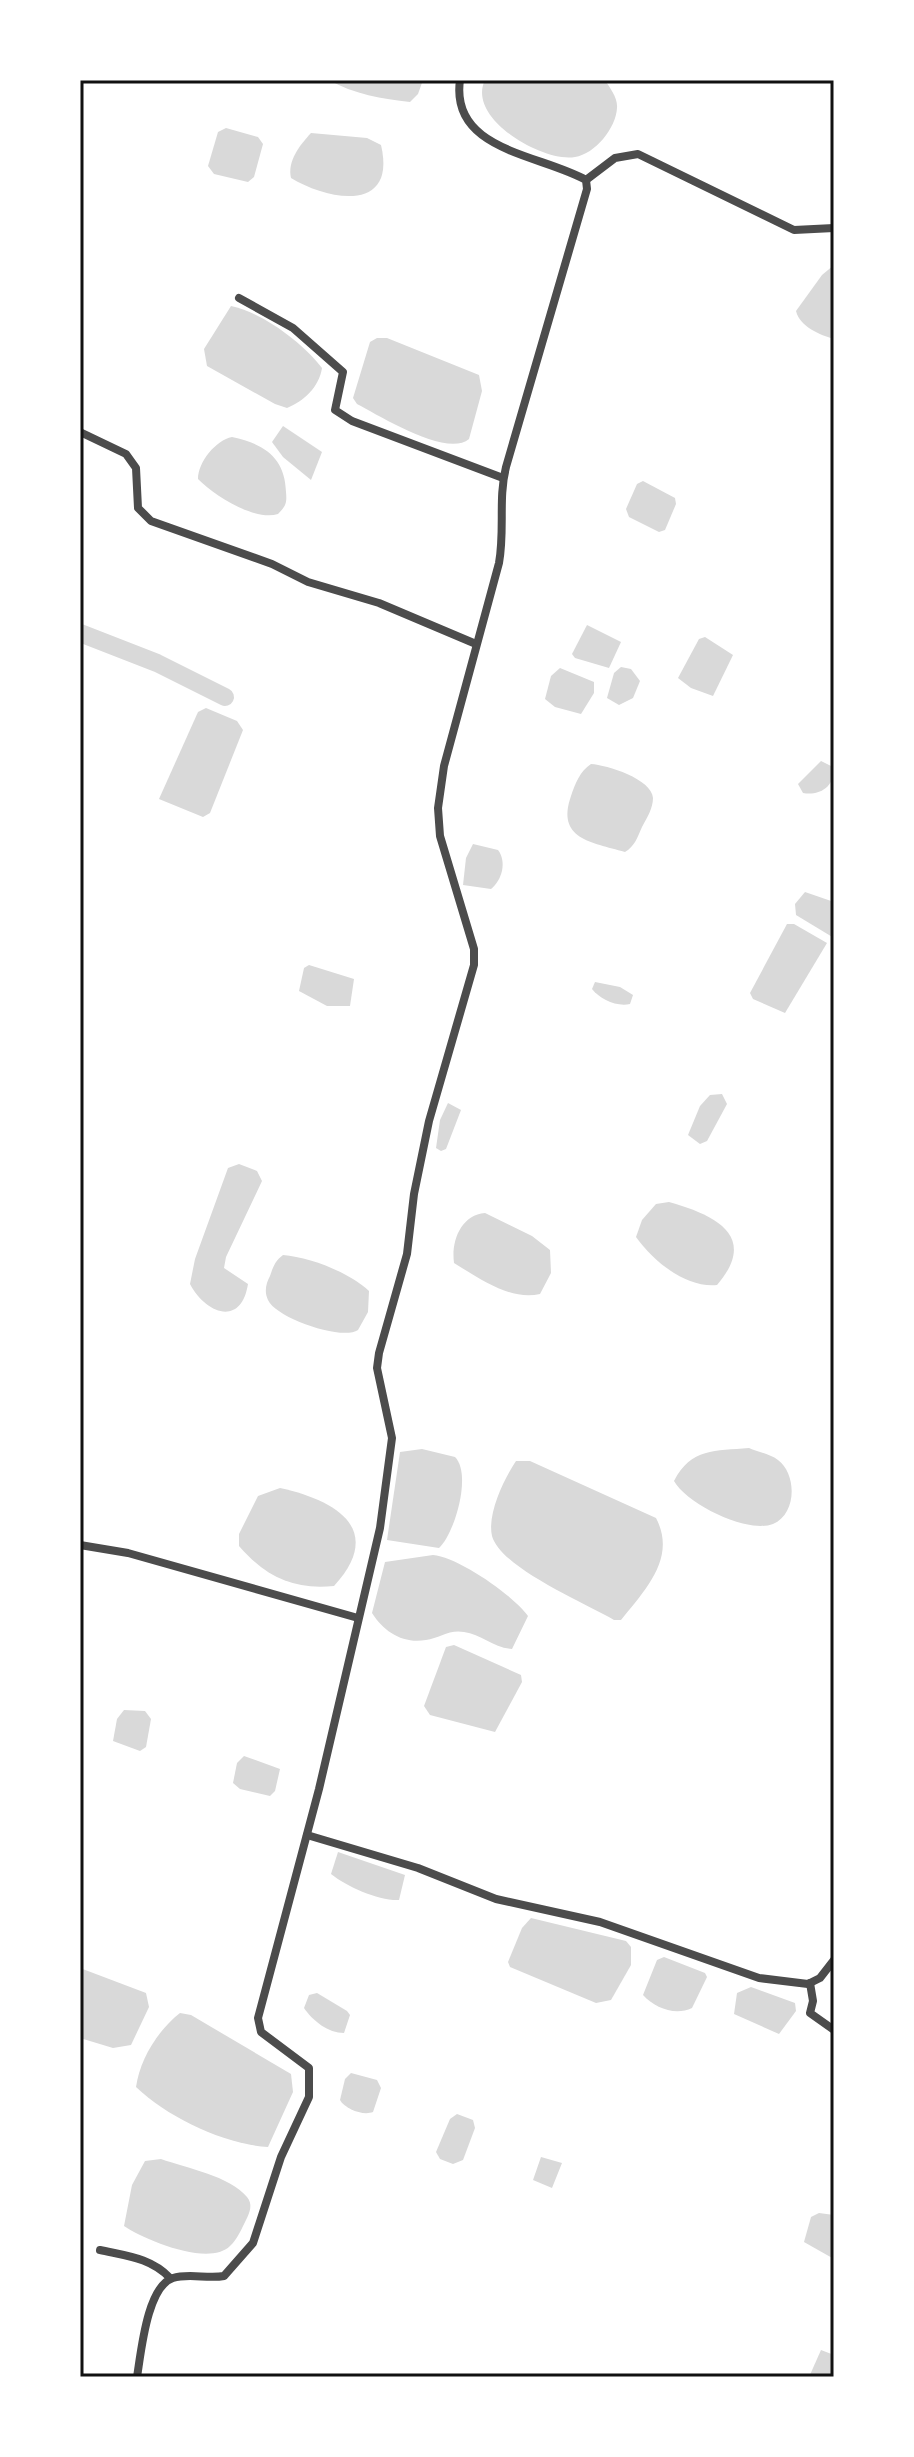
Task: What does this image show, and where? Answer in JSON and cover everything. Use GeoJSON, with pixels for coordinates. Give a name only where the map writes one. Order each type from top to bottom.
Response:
{"type":"FeatureCollection","features":[{"type":"Feature","properties":{"kind":"street"},"geometry":{"type":"LineString","coordinates":[[460,80],[457,98],[465,121],[486,139],[533,162],[586,180]]}},
{"type":"Feature","properties":{"kind":"street"},"geometry":{"type":"LineString","coordinates":[[137,2377],[153,2300],[161,2285],[170,2278],[224,2276],[253,2243],[281,2157],[309,2097],[309,2068],[273,2043],[258,2024],[307,1835],[380,1528],[392,1438],[377,1368],[379,1353],[407,1254],[414,1194],[429,1121],[474,965],[472,942],[440,836],[438,808],[444,766],[504,537],[503,478],[545,329],[584,208],[586,180],[615,158],[638,154],[794,230],[834,228]]}},
{"type":"Feature","properties":{"kind":"street"},"geometry":{"type":"LineString","coordinates":[[239,298],[293,328],[343,372],[335,410],[352,421],[503,478]]}},
{"type":"Feature","properties":{"kind":"street"},"geometry":{"type":"LineString","coordinates":[[80,432],[126,454],[136,468],[138,508],[151,521],[272,564],[308,582],[379,603],[476,644]]}},
{"type":"Feature","properties":{"kind":"street"},"geometry":{"type":"LineString","coordinates":[[80,1545],[128,1553],[358,1618]]}},
{"type":"Feature","properties":{"kind":"street"},"geometry":{"type":"LineString","coordinates":[[307,1835],[418,1868],[496,1899],[600,1922],[759,1978],[793,1984],[810,1983],[820,1978],[834,1960]]}},
{"type":"Feature","properties":{"kind":"street"},"geometry":{"type":"LineString","coordinates":[[810,1983],[813,2001],[810,2013],[834,2030]]}},
{"type":"Feature","properties":{"kind":"street"},"geometry":{"type":"LineString","coordinates":[[100,2250],[158,2265],[170,2278]]}},
{"type":"Feature","properties":{"kind":"shaded area"},"geometry":{"type":"Polygon","coordinates":[[[329,80],[423,80],[418,94],[410,102],[368,95],[329,80]]]}},
{"type":"Feature","properties":{"kind":"shaded area"},"geometry":{"type":"Polygon","coordinates":[[[485,80],[605,80],[616,101],[616,116],[609,132],[583,155],[561,157],[545,153],[511,135],[497,123],[487,109],[482,94],[485,80]]]}},
{"type":"Feature","properties":{"kind":"shaded area"},"geometry":{"type":"Polygon","coordinates":[[[226,128],[258,137],[263,144],[254,177],[248,182],[214,174],[208,166],[218,132],[226,128]]]}},
{"type":"Feature","properties":{"kind":"shaded area"},"geometry":{"type":"Polygon","coordinates":[[[311,133],[367,138],[381,145],[383,167],[379,182],[370,191],[356,196],[340,196],[291,178],[293,159],[311,133]]]}},
{"type":"Feature","properties":{"kind":"shaded area"},"geometry":{"type":"Polygon","coordinates":[[[834,265],[834,339],[806,326],[796,311],[822,275],[834,265]]]}},
{"type":"Feature","properties":{"kind":"shaded area"},"geometry":{"type":"Polygon","coordinates":[[[231,306],[256,315],[281,330],[322,368],[318,381],[305,397],[287,408],[207,366],[204,349],[231,306]]]}},
{"type":"Feature","properties":{"kind":"shaded area"},"geometry":{"type":"Polygon","coordinates":[[[387,338],[479,375],[482,391],[469,439],[445,443],[430,439],[357,404],[353,398],[370,342],[387,338]]]}},
{"type":"Feature","properties":{"kind":"shaded area"},"geometry":{"type":"Polygon","coordinates":[[[283,426],[322,452],[311,480],[283,457],[272,442],[283,426]]]}},
{"type":"Feature","properties":{"kind":"shaded area"},"geometry":{"type":"Polygon","coordinates":[[[232,437],[271,454],[282,470],[286,496],[283,509],[278,514],[258,514],[247,510],[214,493],[198,479],[209,453],[220,442],[232,437]]]}},
{"type":"Feature","properties":{"kind":"shaded area"},"geometry":{"type":"Polygon","coordinates":[[[643,481],[675,498],[676,504],[665,530],[659,532],[629,517],[626,509],[637,484],[643,481]]]}},
{"type":"Feature","properties":{"kind":"shaded area"},"geometry":{"type":"Polygon","coordinates":[[[587,625],[621,642],[609,668],[575,658],[572,654],[587,625]]]}},
{"type":"Feature","properties":{"kind":"shaded area"},"geometry":{"type":"Polygon","coordinates":[[[705,637],[733,655],[713,696],[691,688],[678,678],[699,639],[705,637]]]}},
{"type":"Feature","properties":{"kind":"shaded area"},"geometry":{"type":"Polygon","coordinates":[[[621,667],[631,669],[640,681],[633,698],[619,705],[607,698],[614,673],[621,667]]]}},
{"type":"Feature","properties":{"kind":"shaded area"},"geometry":{"type":"Polygon","coordinates":[[[560,668],[594,682],[594,693],[581,714],[555,707],[545,699],[551,676],[560,668]]]}},
{"type":"Feature","properties":{"kind":"shaded area"},"geometry":{"type":"Polygon","coordinates":[[[206,708],[237,721],[243,730],[210,813],[203,817],[159,799],[198,712],[206,708]]]}},
{"type":"Feature","properties":{"kind":"shaded area"},"geometry":{"type":"Polygon","coordinates":[[[821,761],[833,767],[832,780],[821,791],[803,793],[798,784],[821,761]]]}},
{"type":"Feature","properties":{"kind":"shaded area"},"geometry":{"type":"Polygon","coordinates":[[[591,764],[628,774],[651,791],[653,798],[649,813],[635,841],[625,852],[589,841],[573,830],[568,821],[574,787],[591,764]]]}},
{"type":"Feature","properties":{"kind":"shaded area"},"geometry":{"type":"Polygon","coordinates":[[[473,844],[498,850],[501,855],[502,871],[491,889],[463,885],[466,858],[473,844]]]}},
{"type":"Feature","properties":{"kind":"shaded area"},"geometry":{"type":"Polygon","coordinates":[[[805,892],[834,902],[834,938],[796,915],[795,904],[805,892]]]}},
{"type":"Feature","properties":{"kind":"shaded area"},"geometry":{"type":"Polygon","coordinates":[[[787,924],[794,924],[827,943],[785,1013],[753,999],[750,993],[787,924]]]}},
{"type":"Feature","properties":{"kind":"shaded area"},"geometry":{"type":"Polygon","coordinates":[[[309,965],[354,979],[350,1006],[327,1006],[299,991],[304,968],[309,965]]]}},
{"type":"Feature","properties":{"kind":"shaded area"},"geometry":{"type":"Polygon","coordinates":[[[595,982],[620,987],[633,995],[630,1004],[614,1003],[599,996],[592,989],[595,982]]]}},
{"type":"Feature","properties":{"kind":"shaded area"},"geometry":{"type":"Polygon","coordinates":[[[722,1094],[727,1104],[707,1141],[700,1144],[688,1135],[700,1106],[710,1095],[722,1094]]]}},
{"type":"Feature","properties":{"kind":"shaded area"},"geometry":{"type":"Polygon","coordinates":[[[448,1103],[461,1110],[446,1149],[441,1151],[436,1148],[440,1120],[448,1103]]]}},
{"type":"Feature","properties":{"kind":"shaded area"},"geometry":{"type":"Polygon","coordinates":[[[239,1164],[257,1171],[262,1181],[226,1257],[224,1268],[248,1284],[244,1298],[238,1307],[222,1311],[204,1302],[190,1284],[195,1259],[228,1168],[239,1164]]]}},
{"type":"Feature","properties":{"kind":"shaded area"},"geometry":{"type":"Polygon","coordinates":[[[669,1202],[702,1214],[726,1230],[734,1253],[729,1268],[717,1285],[682,1278],[661,1264],[636,1237],[642,1220],[656,1204],[669,1202]]]}},
{"type":"Feature","properties":{"kind":"shaded area"},"geometry":{"type":"Polygon","coordinates":[[[485,1213],[532,1236],[550,1250],[551,1273],[540,1294],[506,1291],[454,1263],[454,1246],[459,1230],[470,1219],[485,1213]]]}},
{"type":"Feature","properties":{"kind":"shaded area"},"geometry":{"type":"Polygon","coordinates":[[[283,1255],[328,1267],[369,1291],[368,1312],[358,1330],[338,1332],[310,1326],[274,1307],[267,1297],[267,1285],[275,1264],[283,1255]]]}},
{"type":"Feature","properties":{"kind":"shaded area"},"geometry":{"type":"Polygon","coordinates":[[[749,1448],[778,1460],[789,1474],[790,1503],[787,1512],[773,1524],[748,1525],[719,1515],[691,1499],[674,1481],[688,1462],[705,1453],[749,1448]]]}},
{"type":"Feature","properties":{"kind":"shaded area"},"geometry":{"type":"Polygon","coordinates":[[[422,1449],[455,1457],[462,1476],[456,1517],[439,1548],[387,1540],[400,1452],[422,1449]]]}},
{"type":"Feature","properties":{"kind":"shaded area"},"geometry":{"type":"Polygon","coordinates":[[[516,1461],[530,1461],[656,1518],[662,1533],[660,1560],[648,1585],[621,1620],[614,1620],[546,1584],[499,1548],[492,1536],[494,1507],[516,1461]]]}},
{"type":"Feature","properties":{"kind":"shaded area"},"geometry":{"type":"Polygon","coordinates":[[[280,1488],[319,1500],[347,1520],[354,1533],[355,1548],[349,1566],[334,1586],[306,1586],[281,1579],[259,1566],[239,1546],[239,1534],[258,1496],[280,1488]]]}},
{"type":"Feature","properties":{"kind":"shaded area"},"geometry":{"type":"Polygon","coordinates":[[[433,1555],[456,1562],[484,1578],[521,1607],[528,1616],[512,1649],[459,1631],[426,1640],[410,1640],[388,1631],[377,1620],[372,1613],[385,1562],[433,1555]]]}},
{"type":"Feature","properties":{"kind":"shaded area"},"geometry":{"type":"Polygon","coordinates":[[[454,1645],[521,1675],[522,1682],[495,1732],[430,1715],[424,1706],[446,1647],[454,1645]]]}},
{"type":"Feature","properties":{"kind":"shaded area"},"geometry":{"type":"Polygon","coordinates":[[[124,1710],[145,1711],[151,1719],[146,1747],[140,1751],[113,1741],[117,1719],[124,1710]]]}},
{"type":"Feature","properties":{"kind":"shaded area"},"geometry":{"type":"Polygon","coordinates":[[[244,1756],[280,1769],[275,1791],[270,1796],[240,1789],[233,1783],[237,1763],[244,1756]]]}},
{"type":"Feature","properties":{"kind":"shaded area"},"geometry":{"type":"Polygon","coordinates":[[[338,1852],[405,1875],[399,1900],[364,1892],[331,1874],[338,1852]]]}},
{"type":"Feature","properties":{"kind":"shaded area"},"geometry":{"type":"Polygon","coordinates":[[[531,1918],[626,1941],[631,1947],[631,1965],[611,2000],[596,2003],[510,1967],[508,1962],[522,1928],[531,1918]]]}},
{"type":"Feature","properties":{"kind":"shaded area"},"geometry":{"type":"Polygon","coordinates":[[[664,1957],[705,1973],[707,1977],[692,2008],[679,2011],[666,2009],[653,2004],[643,1995],[657,1960],[664,1957]]]}},
{"type":"Feature","properties":{"kind":"shaded area"},"geometry":{"type":"Polygon","coordinates":[[[80,1968],[146,1993],[149,2007],[131,2045],[113,2048],[80,2038],[80,1968]]]}},
{"type":"Feature","properties":{"kind":"shaded area"},"geometry":{"type":"Polygon","coordinates":[[[751,1987],[795,2003],[796,2011],[779,2034],[734,2014],[737,1993],[751,1987]]]}},
{"type":"Feature","properties":{"kind":"shaded area"},"geometry":{"type":"Polygon","coordinates":[[[317,1993],[350,2015],[344,2033],[321,2025],[304,2008],[309,1995],[317,1993]]]}},
{"type":"Feature","properties":{"kind":"shaded area"},"geometry":{"type":"Polygon","coordinates":[[[180,2013],[191,2015],[291,2074],[293,2092],[268,2147],[233,2141],[198,2128],[164,2109],[136,2087],[141,2066],[151,2046],[180,2013]]]}},
{"type":"Feature","properties":{"kind":"shaded area"},"geometry":{"type":"Polygon","coordinates":[[[351,2073],[377,2080],[381,2088],[373,2112],[355,2111],[340,2100],[345,2079],[351,2073]]]}},
{"type":"Feature","properties":{"kind":"shaded area"},"geometry":{"type":"Polygon","coordinates":[[[457,2114],[473,2120],[475,2128],[463,2160],[453,2164],[440,2159],[436,2152],[450,2119],[457,2114]]]}},
{"type":"Feature","properties":{"kind":"shaded area"},"geometry":{"type":"Polygon","coordinates":[[[541,2157],[562,2163],[552,2188],[533,2180],[541,2157]]]}},
{"type":"Feature","properties":{"kind":"shaded area"},"geometry":{"type":"Polygon","coordinates":[[[161,2159],[219,2178],[247,2197],[249,2214],[230,2246],[220,2252],[193,2253],[161,2244],[124,2226],[132,2185],[145,2161],[161,2159]]]}},
{"type":"Feature","properties":{"kind":"shaded area"},"geometry":{"type":"Polygon","coordinates":[[[819,2213],[834,2215],[834,2259],[804,2242],[811,2217],[819,2213]]]}},
{"type":"Feature","properties":{"kind":"shaded area"},"geometry":{"type":"Polygon","coordinates":[[[821,2350],[834,2355],[833,2377],[809,2377],[821,2350]]]}},
{"type":"Feature","properties":{"kind":"waterway"},"geometry":{"type":"LineString","coordinates":[[80,633],[157,663],[225,697]]}}]}
